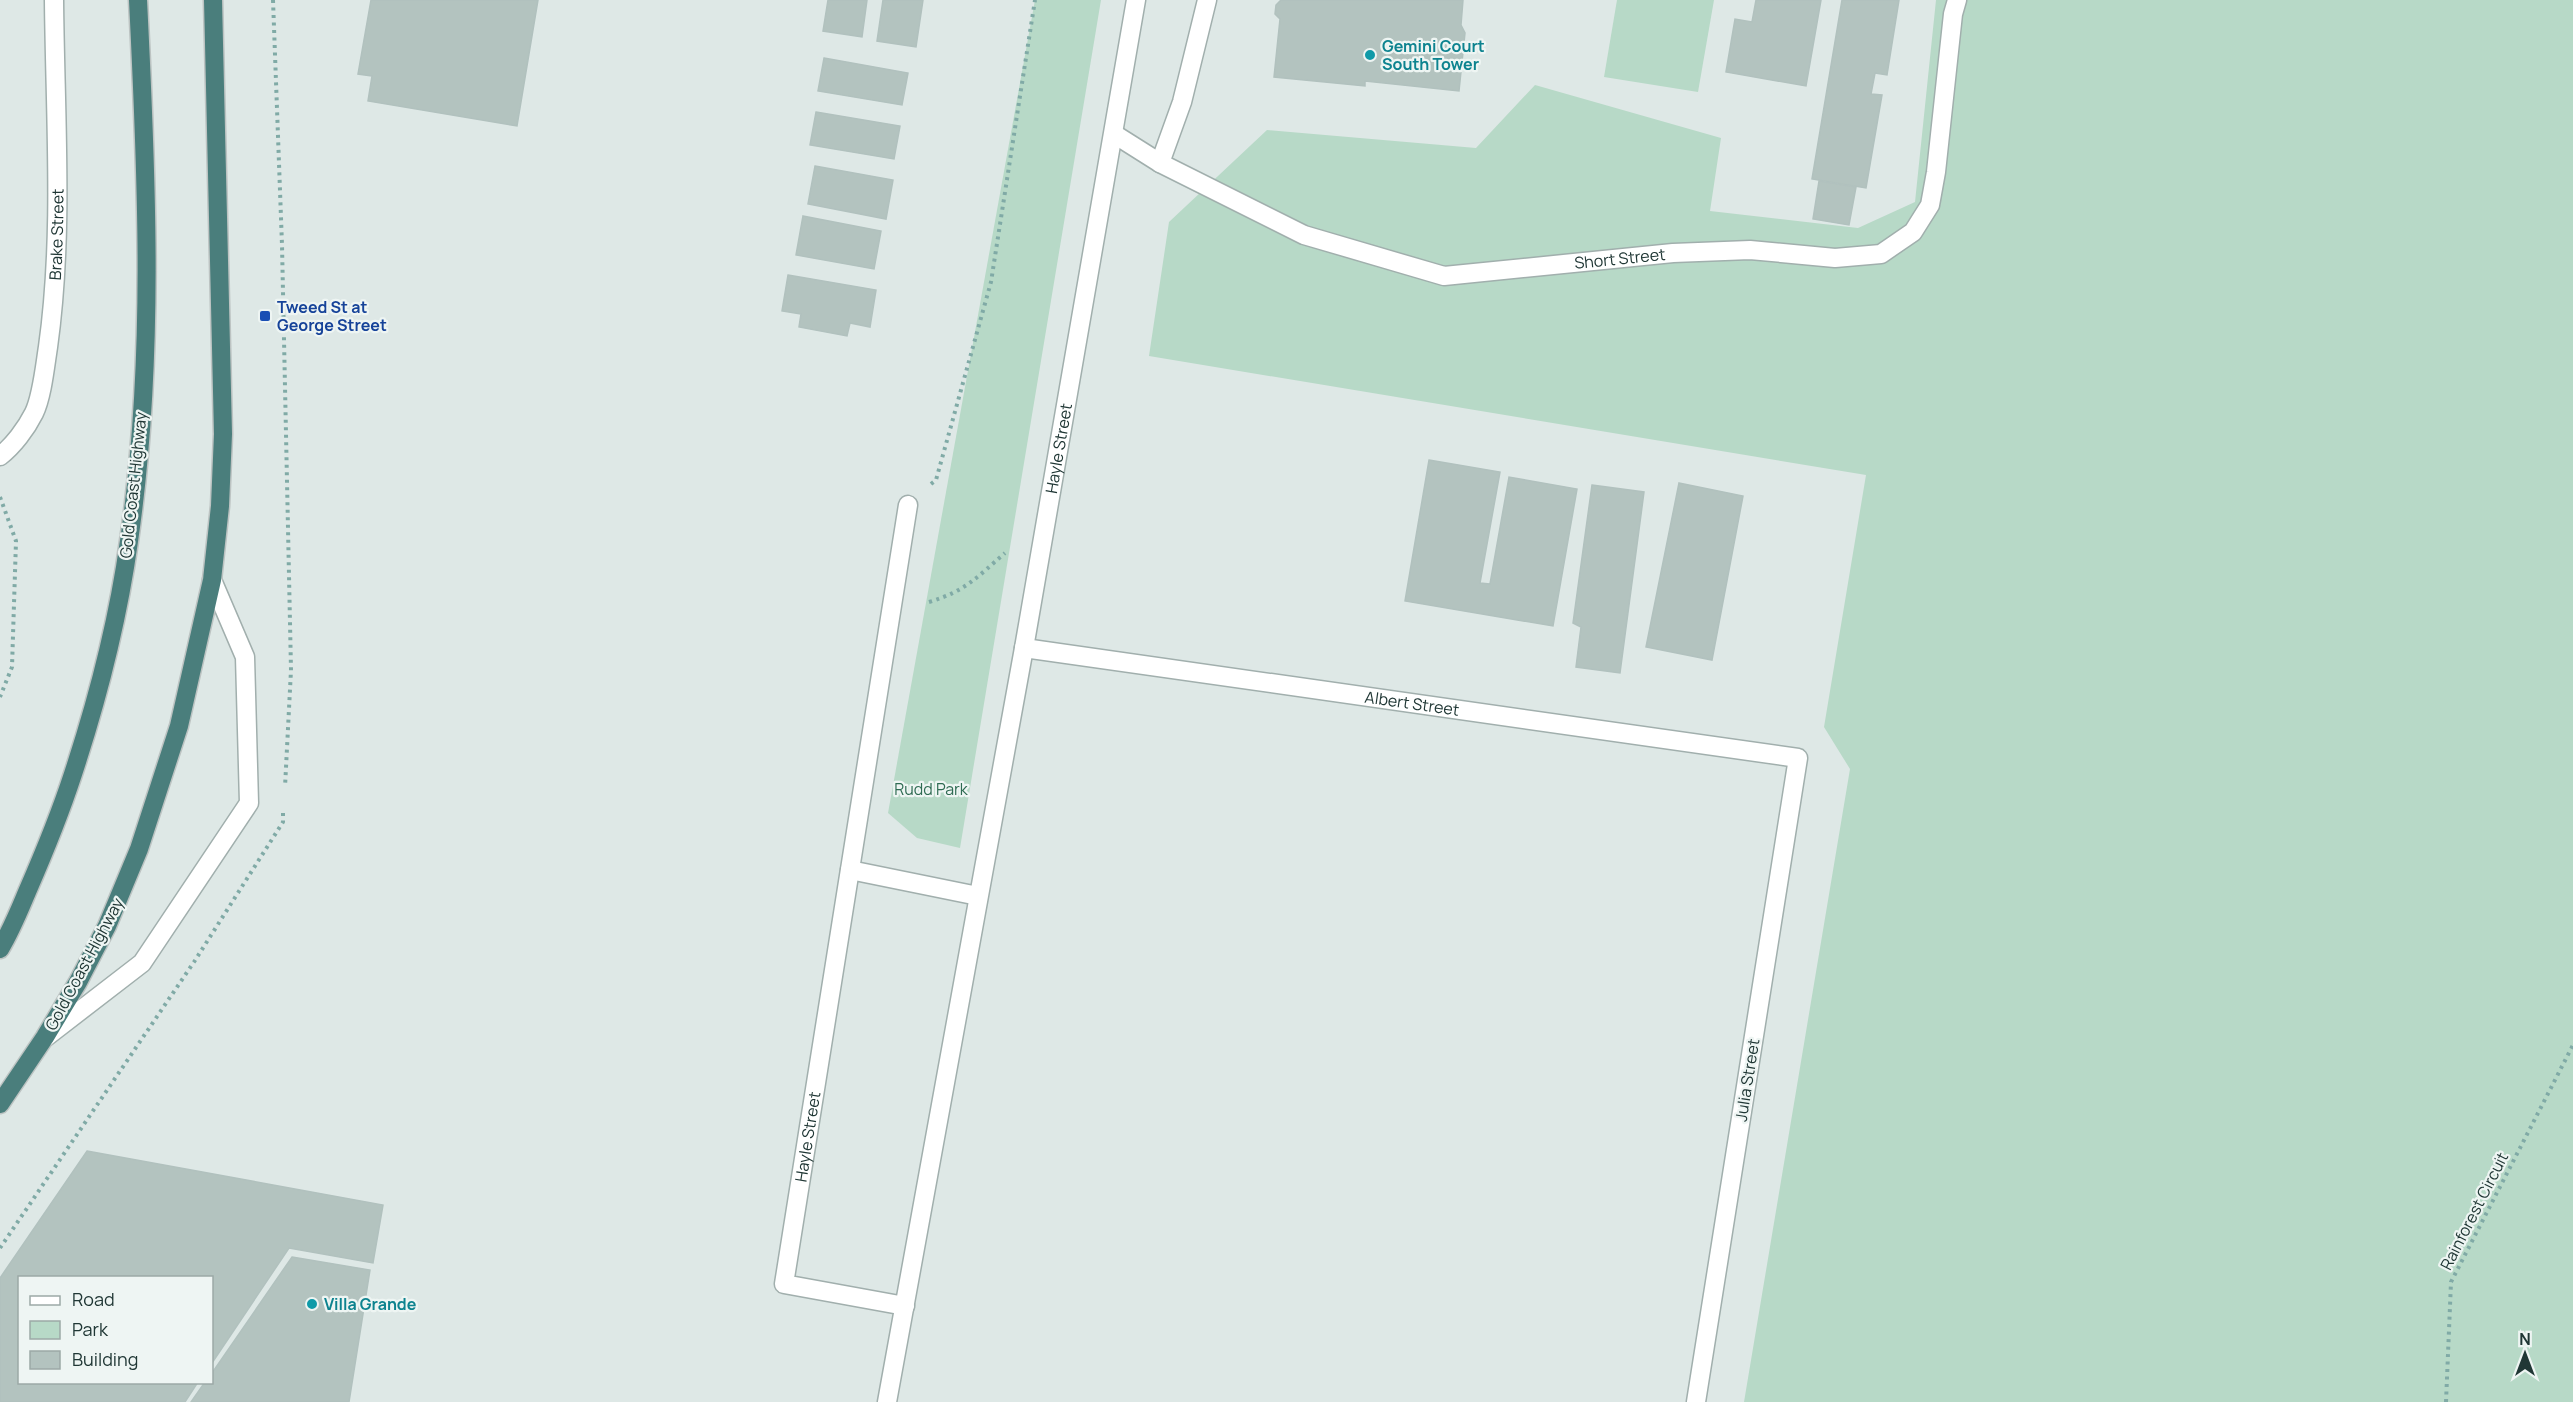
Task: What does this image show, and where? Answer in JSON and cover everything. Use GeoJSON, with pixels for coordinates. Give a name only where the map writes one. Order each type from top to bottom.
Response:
{"type":"FeatureCollection","features":[{"type":"Feature","properties":{"kind":"highway","name":"Gold Coast Highway"},"geometry":{"type":"LineString","coordinates":[[0,949],[57,823],[87,730],[112,630],[129,542],[139,455],[144,364],[144,131],[138,0]]}},
{"type":"Feature","properties":{"kind":"highway","name":"Gold Coast Highway"},"geometry":{"type":"LineString","coordinates":[[0,1104],[45,1037],[78,982],[107,926],[139,849],[179,726],[212,579],[220,506],[223,434],[213,0]]}},
{"type":"Feature","properties":{"kind":"street","name":"Brake Street"},"geometry":{"type":"LineString","coordinates":[[0,456],[10,449],[34,412],[45,366],[53,309],[57,252],[54,0]]}},
{"type":"Feature","properties":{"kind":"street","name":"Hayle Street"},"geometry":{"type":"LineString","coordinates":[[887,1402],[1024,648],[1136,0]]}},
{"type":"Feature","properties":{"kind":"street"},"geometry":{"type":"LineString","coordinates":[[1160,163],[1182,102],[1207,0]]}},
{"type":"Feature","properties":{"kind":"street","name":"Short Street"},"geometry":{"type":"LineString","coordinates":[[1114,134],[1160,163],[1304,235],[1444,276],[1673,253],[1750,250],[1835,258],[1881,254],[1913,232],[1930,205],[1936,172],[1953,14],[1958,0]]}},
{"type":"Feature","properties":{"kind":"street","name":"Hayle Street"},"geometry":{"type":"LineString","coordinates":[[904,1306],[784,1284],[908,505]]}},
{"type":"Feature","properties":{"kind":"street","name":"Gold Coast Highway"},"geometry":{"type":"LineString","coordinates":[[45,1037],[142,963],[249,803],[245,657],[212,579]]}},
{"type":"Feature","properties":{"kind":"street","name":"Albert Street"},"geometry":{"type":"LineString","coordinates":[[1024,648],[1798,758]]}},
{"type":"Feature","properties":{"kind":"street","name":"Julia Street"},"geometry":{"type":"LineString","coordinates":[[1696,1402],[1798,758]]}},
{"type":"Feature","properties":{"kind":"street"},"geometry":{"type":"LineString","coordinates":[[850,870],[978,896]]}},
{"type":"Feature","properties":{"kind":"path"},"geometry":{"type":"LineString","coordinates":[[908,505],[936,480],[991,282],[1035,0]]}},
{"type":"Feature","properties":{"kind":"path"},"geometry":{"type":"LineString","coordinates":[[0,497],[16,541],[12,667],[0,697]]}},
{"type":"Feature","properties":{"kind":"path"},"geometry":{"type":"LineString","coordinates":[[929,602],[955,595],[1007,552]]}},
{"type":"Feature","properties":{"kind":"path","name":"Rainforest Circuit"},"geometry":{"type":"LineString","coordinates":[[2446,1402],[2451,1282],[2573,1045]]}},
{"type":"Feature","properties":{"kind":"green space","name":"Rudd Park"},"geometry":{"type":"Polygon","coordinates":[[[1035,0],[1101,0],[960,848],[917,838],[888,813],[1035,0]]]}},
{"type":"Feature","properties":{"kind":"green space"},"geometry":{"type":"Polygon","coordinates":[[[1617,0],[1714,0],[1698,92],[1604,77],[1617,0]]]}},
{"type":"Feature","properties":{"kind":"green space"},"geometry":{"type":"Polygon","coordinates":[[[1936,0],[2573,0],[2573,1402],[1744,1402],[1850,769],[1824,727],[1866,475],[1149,356],[1169,222],[1267,130],[1476,148],[1535,85],[1721,138],[1710,211],[1858,228],[1915,202],[1936,0]]]}},
{"type":"Feature","properties":{"kind":"building"},"geometry":{"type":"Polygon","coordinates":[[[371,0],[538,0],[517,126],[368,101],[372,76],[358,74],[371,0]]]}},
{"type":"Feature","properties":{"kind":"building"},"geometry":{"type":"Polygon","coordinates":[[[828,0],[867,0],[862,37],[823,31],[828,0]]]}},
{"type":"Feature","properties":{"kind":"building"},"geometry":{"type":"Polygon","coordinates":[[[883,0],[923,0],[916,47],[877,41],[883,0]]]}},
{"type":"Feature","properties":{"kind":"building","name":"Gemini Court South Tower"},"geometry":{"type":"Polygon","coordinates":[[[1281,0],[1463,0],[1461,25],[1465,33],[1459,91],[1365,81],[1365,86],[1274,77],[1280,19],[1275,14],[1276,5],[1281,0]]]}},
{"type":"Feature","properties":{"kind":"building"},"geometry":{"type":"Polygon","coordinates":[[[1756,0],[1821,0],[1806,86],[1726,72],[1735,19],[1752,22],[1756,0]]]}},
{"type":"Feature","properties":{"kind":"building"},"geometry":{"type":"Polygon","coordinates":[[[1842,0],[1899,0],[1887,75],[1875,73],[1871,94],[1882,95],[1866,188],[1812,179],[1842,0]]]}},
{"type":"Feature","properties":{"kind":"building"},"geometry":{"type":"Polygon","coordinates":[[[824,58],[908,73],[902,105],[818,91],[824,58]]]}},
{"type":"Feature","properties":{"kind":"building"},"geometry":{"type":"Polygon","coordinates":[[[816,112],[900,126],[894,159],[810,145],[816,112]]]}},
{"type":"Feature","properties":{"kind":"building"},"geometry":{"type":"Polygon","coordinates":[[[815,166],[893,180],[886,219],[808,204],[815,166]]]}},
{"type":"Feature","properties":{"kind":"building"},"geometry":{"type":"Polygon","coordinates":[[[1819,181],[1856,187],[1849,225],[1813,219],[1819,181]]]}},
{"type":"Feature","properties":{"kind":"building"},"geometry":{"type":"Polygon","coordinates":[[[803,216],[881,231],[874,269],[796,255],[803,216]]]}},
{"type":"Feature","properties":{"kind":"building"},"geometry":{"type":"Polygon","coordinates":[[[788,275],[876,290],[870,327],[850,323],[847,336],[799,327],[801,314],[782,311],[788,275]]]}},
{"type":"Feature","properties":{"kind":"building"},"geometry":{"type":"Polygon","coordinates":[[[1429,460],[1500,472],[1480,583],[1490,584],[1509,477],[1577,489],[1553,626],[1405,601],[1429,460]]]}},
{"type":"Feature","properties":{"kind":"building"},"geometry":{"type":"Polygon","coordinates":[[[1679,483],[1743,496],[1712,660],[1646,647],[1679,483]]]}},
{"type":"Feature","properties":{"kind":"building"},"geometry":{"type":"Polygon","coordinates":[[[1592,485],[1644,492],[1620,673],[1576,667],[1581,627],[1573,623],[1592,485]]]}},
{"type":"Feature","properties":{"kind":"building"},"geometry":{"type":"Polygon","coordinates":[[[87,1151],[383,1205],[373,1263],[289,1248],[213,1362],[213,1276],[18,1276],[18,1384],[197,1384],[185,1402],[0,1402],[0,1278],[87,1151]]]}},
{"type":"Feature","properties":{"kind":"building","name":"Villa Grande"},"geometry":{"type":"Polygon","coordinates":[[[292,1257],[370,1270],[349,1402],[191,1402],[204,1384],[213,1384],[213,1372],[292,1257]]]}},
{"type":"Feature","properties":{"kind":"place","name":"Gemini Court South Tower"},"geometry":{"type":"Point","coordinates":[1370,55]}},
{"type":"Feature","properties":{"kind":"place","name":"Tweed St at George Street"},"geometry":{"type":"Point","coordinates":[265,316]}},
{"type":"Feature","properties":{"kind":"place","name":"Villa Grande"},"geometry":{"type":"Point","coordinates":[312,1304]}}]}
